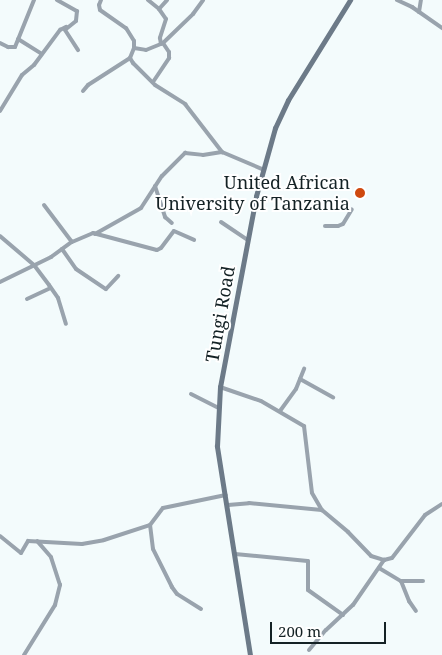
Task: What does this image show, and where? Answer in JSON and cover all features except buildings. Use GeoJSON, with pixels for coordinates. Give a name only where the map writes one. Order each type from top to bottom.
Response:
{"type":"FeatureCollection","features":[{"type":"Feature","properties":{"kind":"main road","name":"Tungi Road"},"geometry":{"type":"LineString","coordinates":[[250,655],[218,446],[220,387],[262,169],[275,128],[288,100],[350,0]]}},
{"type":"Feature","properties":{"kind":"street"},"geometry":{"type":"LineString","coordinates":[[0,43],[8,47],[14,47],[34,0]]}},
{"type":"Feature","properties":{"kind":"street"},"geometry":{"type":"LineString","coordinates":[[0,111],[20,77],[34,65],[60,30],[76,21],[78,13],[75,8],[57,0]]}},
{"type":"Feature","properties":{"kind":"street"},"geometry":{"type":"LineString","coordinates":[[83,91],[88,85],[130,58],[134,48],[134,41],[128,30],[100,10],[101,0]]}},
{"type":"Feature","properties":{"kind":"street"},"geometry":{"type":"LineString","coordinates":[[148,0],[159,9],[166,21],[160,36],[162,44],[169,52],[169,58],[153,82]]}},
{"type":"Feature","properties":{"kind":"street"},"geometry":{"type":"LineString","coordinates":[[159,9],[167,0]]}},
{"type":"Feature","properties":{"kind":"street"},"geometry":{"type":"LineString","coordinates":[[134,48],[146,50],[162,44],[193,14],[203,0]]}},
{"type":"Feature","properties":{"kind":"street"},"geometry":{"type":"LineString","coordinates":[[397,0],[442,28]]}},
{"type":"Feature","properties":{"kind":"street"},"geometry":{"type":"LineString","coordinates":[[419,12],[421,0]]}},
{"type":"Feature","properties":{"kind":"street"},"geometry":{"type":"LineString","coordinates":[[66,27],[65,30],[78,50]]}},
{"type":"Feature","properties":{"kind":"street"},"geometry":{"type":"LineString","coordinates":[[18,39],[42,54]]}},
{"type":"Feature","properties":{"kind":"street"},"geometry":{"type":"LineString","coordinates":[[130,58],[153,82],[185,104],[222,152],[262,169]]}},
{"type":"Feature","properties":{"kind":"street"},"geometry":{"type":"LineString","coordinates":[[95,234],[141,208],[148,200],[154,186],[185,153],[203,155],[222,152]]}},
{"type":"Feature","properties":{"kind":"street"},"geometry":{"type":"LineString","coordinates":[[154,186],[165,217],[172,223]]}},
{"type":"Feature","properties":{"kind":"street"},"geometry":{"type":"LineString","coordinates":[[44,205],[72,242]]}},
{"type":"Feature","properties":{"kind":"street"},"geometry":{"type":"LineString","coordinates":[[325,226],[343,224],[352,208]]}},
{"type":"Feature","properties":{"kind":"street"},"geometry":{"type":"LineString","coordinates":[[221,222],[248,240]]}},
{"type":"Feature","properties":{"kind":"street"},"geometry":{"type":"LineString","coordinates":[[0,282],[34,265],[72,242],[93,233],[157,250],[161,248],[174,231],[194,240]]}},
{"type":"Feature","properties":{"kind":"street"},"geometry":{"type":"LineString","coordinates":[[0,236],[34,265],[58,298],[66,324]]}},
{"type":"Feature","properties":{"kind":"street"},"geometry":{"type":"LineString","coordinates":[[62,248],[76,269],[106,289],[118,276]]}},
{"type":"Feature","properties":{"kind":"street"},"geometry":{"type":"LineString","coordinates":[[27,299],[51,288]]}},
{"type":"Feature","properties":{"kind":"street"},"geometry":{"type":"LineString","coordinates":[[280,411],[296,389],[304,369]]}},
{"type":"Feature","properties":{"kind":"street"},"geometry":{"type":"LineString","coordinates":[[300,380],[333,397]]}},
{"type":"Feature","properties":{"kind":"street"},"geometry":{"type":"LineString","coordinates":[[220,387],[261,401],[304,426],[312,493],[322,510],[358,541],[371,556],[384,560],[392,558],[424,515],[442,504]]}},
{"type":"Feature","properties":{"kind":"street"},"geometry":{"type":"LineString","coordinates":[[191,394],[218,408]]}},
{"type":"Feature","properties":{"kind":"street"},"geometry":{"type":"LineString","coordinates":[[0,536],[19,553],[23,552],[28,541],[82,544],[104,540],[150,525],[163,508],[226,495]]}},
{"type":"Feature","properties":{"kind":"street"},"geometry":{"type":"LineString","coordinates":[[228,505],[249,503],[322,510]]}},
{"type":"Feature","properties":{"kind":"street"},"geometry":{"type":"LineString","coordinates":[[150,525],[153,549],[172,586],[177,594],[201,609]]}},
{"type":"Feature","properties":{"kind":"street"},"geometry":{"type":"LineString","coordinates":[[24,655],[55,606],[60,585],[51,557],[37,542]]}},
{"type":"Feature","properties":{"kind":"street"},"geometry":{"type":"LineString","coordinates":[[235,554],[308,561],[308,590],[344,615]]}},
{"type":"Feature","properties":{"kind":"street"},"geometry":{"type":"LineString","coordinates":[[309,650],[326,630],[353,606],[384,560]]}},
{"type":"Feature","properties":{"kind":"street"},"geometry":{"type":"LineString","coordinates":[[379,568],[401,581],[423,581]]}},
{"type":"Feature","properties":{"kind":"street"},"geometry":{"type":"LineString","coordinates":[[401,581],[409,602],[416,611]]}},
{"type":"Feature","properties":{"kind":"place","name":"United African University of Tanzania"},"geometry":{"type":"Point","coordinates":[360,193]}}]}
